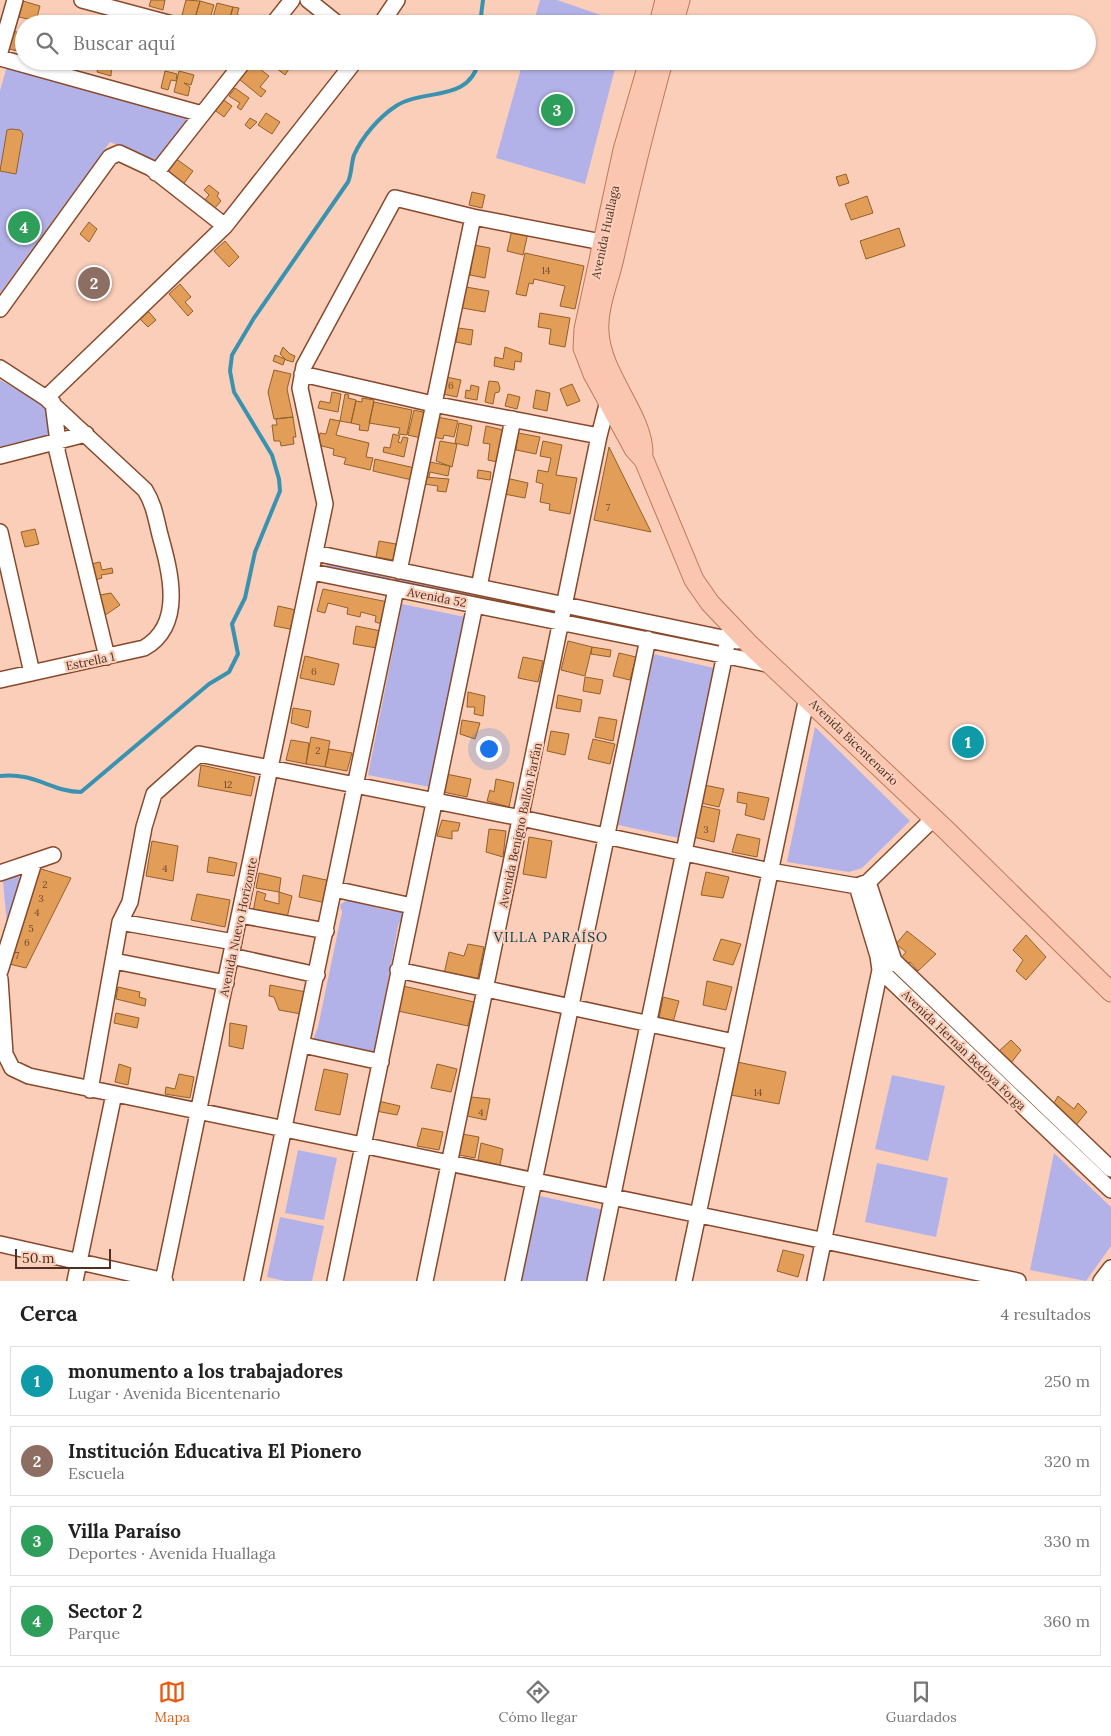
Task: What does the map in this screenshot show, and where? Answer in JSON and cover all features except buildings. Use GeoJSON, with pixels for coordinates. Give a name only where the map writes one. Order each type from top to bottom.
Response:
{"type":"FeatureCollection","features":[{"type":"Feature","properties":{"kind":"main road"},"geometry":{"type":"LineString","coordinates":[[661,15],[665,0]]}},
{"type":"Feature","properties":{"kind":"main road"},"geometry":{"type":"LineString","coordinates":[[676,15],[680,0]]}},
{"type":"Feature","properties":{"kind":"main road","name":"Avenida Huallaga"},"geometry":{"type":"LineString","coordinates":[[610,244],[623,150],[645,70]]}},
{"type":"Feature","properties":{"kind":"main road","name":"Avenida Huallaga"},"geometry":{"type":"LineString","coordinates":[[612,391],[593,374],[583,348],[584,329],[638,153],[661,70]]}},
{"type":"Feature","properties":{"kind":"main road","name":"Avenida Bicentenario"},"geometry":{"type":"LineString","coordinates":[[612,391],[643,444],[644,460],[694,580],[730,632],[750,645],[807,697],[934,818],[1111,992]]}},
{"type":"Feature","properties":{"kind":"street"},"geometry":{"type":"LineString","coordinates":[[0,52],[15,0]]}},
{"type":"Feature","properties":{"kind":"street"},"geometry":{"type":"LineString","coordinates":[[82,0],[138,15]]}},
{"type":"Feature","properties":{"kind":"street"},"geometry":{"type":"LineString","coordinates":[[281,15],[292,0]]}},
{"type":"Feature","properties":{"kind":"street"},"geometry":{"type":"LineString","coordinates":[[308,0],[327,15]]}},
{"type":"Feature","properties":{"kind":"street"},"geometry":{"type":"LineString","coordinates":[[387,15],[397,0]]}},
{"type":"Feature","properties":{"kind":"street"},"geometry":{"type":"LineString","coordinates":[[0,58],[15,62]]}},
{"type":"Feature","properties":{"kind":"street"},"geometry":{"type":"LineString","coordinates":[[43,70],[202,114]]}},
{"type":"Feature","properties":{"kind":"street"},"geometry":{"type":"LineString","coordinates":[[156,173],[237,70]]}},
{"type":"Feature","properties":{"kind":"street"},"geometry":{"type":"LineString","coordinates":[[107,657],[57,451],[58,442],[50,400],[225,226],[348,70]]}},
{"type":"Feature","properties":{"kind":"street"},"geometry":{"type":"LineString","coordinates":[[0,309],[110,157],[119,153],[129,156],[156,173],[225,226]]}},
{"type":"Feature","properties":{"kind":"street"},"geometry":{"type":"LineString","coordinates":[[599,436],[433,404],[302,374],[304,366],[394,198],[473,217],[610,244]]}},
{"type":"Feature","properties":{"kind":"street"},"geometry":{"type":"LineString","coordinates":[[399,571],[473,217]]}},
{"type":"Feature","properties":{"kind":"street","name":"Estrella 1"},"geometry":{"type":"LineString","coordinates":[[0,368],[50,400],[145,490],[150,499],[170,572],[172,599],[166,621],[151,645],[107,657],[0,680]]}},
{"type":"Feature","properties":{"kind":"street","name":"Avenida Nuevo Horizonte"},"geometry":{"type":"LineString","coordinates":[[164,1281],[325,504],[300,388],[302,374]]}},
{"type":"Feature","properties":{"kind":"street","name":"Avenida Benigno Ballón Farfán"},"geometry":{"type":"LineString","coordinates":[[425,1281],[566,604],[599,436],[612,391]]}},
{"type":"Feature","properties":{"kind":"street"},"geometry":{"type":"LineString","coordinates":[[479,587],[513,420]]}},
{"type":"Feature","properties":{"kind":"street"},"geometry":{"type":"LineString","coordinates":[[0,456],[86,434]]}},
{"type":"Feature","properties":{"kind":"street"},"geometry":{"type":"LineString","coordinates":[[0,532],[32,673]]}},
{"type":"Feature","properties":{"kind":"street"},"geometry":{"type":"LineString","coordinates":[[315,553],[566,604],[730,632],[686,853],[612,1197],[596,1281]]}},
{"type":"Feature","properties":{"kind":"street","name":"Avenida 52"},"geometry":{"type":"LineString","coordinates":[[312,572],[772,664]]}},
{"type":"Feature","properties":{"kind":"street"},"geometry":{"type":"LineString","coordinates":[[252,1281],[303,1045],[396,589]]}},
{"type":"Feature","properties":{"kind":"street"},"geometry":{"type":"LineString","coordinates":[[335,1281],[475,605]]}},
{"type":"Feature","properties":{"kind":"street"},"geometry":{"type":"LineString","coordinates":[[513,1281],[648,640]]}},
{"type":"Feature","properties":{"kind":"street"},"geometry":{"type":"LineString","coordinates":[[684,1281],[807,697]]}},
{"type":"Feature","properties":{"kind":"street"},"geometry":{"type":"LineString","coordinates":[[90,1090],[120,922],[130,902],[144,827],[154,794],[200,754],[521,818],[770,871],[862,884]]}},
{"type":"Feature","properties":{"kind":"street"},"geometry":{"type":"LineString","coordinates":[[862,884],[934,818]]}},
{"type":"Feature","properties":{"kind":"street"},"geometry":{"type":"LineString","coordinates":[[0,873],[53,855]]}},
{"type":"Feature","properties":{"kind":"street"},"geometry":{"type":"LineString","coordinates":[[0,971],[34,862]]}},
{"type":"Feature","properties":{"kind":"street"},"geometry":{"type":"LineString","coordinates":[[815,1281],[880,970],[862,884]]}},
{"type":"Feature","properties":{"kind":"street","name":"Avenida Hernán Bedoya Forga"},"geometry":{"type":"LineString","coordinates":[[862,884],[894,961],[1111,1169]]}},
{"type":"Feature","properties":{"kind":"street"},"geometry":{"type":"LineString","coordinates":[[334,889],[412,906]]}},
{"type":"Feature","properties":{"kind":"street"},"geometry":{"type":"LineString","coordinates":[[240,915],[326,931]]}},
{"type":"Feature","properties":{"kind":"street"},"geometry":{"type":"LineString","coordinates":[[120,922],[233,949],[317,975]]}},
{"type":"Feature","properties":{"kind":"street"},"geometry":{"type":"LineString","coordinates":[[114,961],[226,983]]}},
{"type":"Feature","properties":{"kind":"street"},"geometry":{"type":"LineString","coordinates":[[880,970],[894,961]]}},
{"type":"Feature","properties":{"kind":"street"},"geometry":{"type":"LineString","coordinates":[[398,970],[734,1042]]}},
{"type":"Feature","properties":{"kind":"street","name":"Avenida Hernán Bedoya Forga"},"geometry":{"type":"LineString","coordinates":[[880,970],[1111,1190]]}},
{"type":"Feature","properties":{"kind":"street"},"geometry":{"type":"LineString","coordinates":[[0,979],[5,1054],[12,1068],[29,1076],[90,1090],[285,1128],[449,1164],[823,1239],[1018,1281]]}},
{"type":"Feature","properties":{"kind":"street"},"geometry":{"type":"LineString","coordinates":[[303,1045],[381,1062]]}},
{"type":"Feature","properties":{"kind":"street"},"geometry":{"type":"LineString","coordinates":[[76,1281],[114,1094]]}},
{"type":"Feature","properties":{"kind":"street"},"geometry":{"type":"LineString","coordinates":[[0,1244],[164,1281]]}},
{"type":"Feature","properties":{"kind":"street"},"geometry":{"type":"LineString","coordinates":[[945,1281],[948,1266]]}},
{"type":"Feature","properties":{"kind":"street"},"geometry":{"type":"LineString","coordinates":[[1102,1281],[1111,1268]]}},
{"type":"Feature","properties":{"kind":"shaded area"},"geometry":{"type":"Polygon","coordinates":[[[540,0],[557,0],[601,15],[536,15],[540,0]]]}},
{"type":"Feature","properties":{"kind":"shaded area"},"geometry":{"type":"Polygon","coordinates":[[[7,66],[15,68],[15,70],[21,70],[183,116],[188,121],[158,161],[110,142],[0,293],[0,91],[7,66]]]}},
{"type":"Feature","properties":{"kind":"shaded area"},"geometry":{"type":"Polygon","coordinates":[[[520,70],[615,70],[585,184],[496,158],[520,70]]]}},
{"type":"Feature","properties":{"kind":"shaded area"},"geometry":{"type":"Polygon","coordinates":[[[0,380],[27,395],[47,410],[50,436],[0,449],[0,380]]]}},
{"type":"Feature","properties":{"kind":"shaded area"},"geometry":{"type":"Polygon","coordinates":[[[327,562],[390,575],[389,582],[326,568],[327,562]]]}},
{"type":"Feature","properties":{"kind":"shaded area"},"geometry":{"type":"Polygon","coordinates":[[[395,576],[471,592],[469,598],[394,583],[395,576]]]}},
{"type":"Feature","properties":{"kind":"shaded area"},"geometry":{"type":"Polygon","coordinates":[[[475,593],[547,607],[546,613],[473,599],[475,593]]]}},
{"type":"Feature","properties":{"kind":"shaded area"},"geometry":{"type":"Polygon","coordinates":[[[402,604],[465,617],[430,787],[368,775],[402,604]]]}},
{"type":"Feature","properties":{"kind":"shaded area"},"geometry":{"type":"Polygon","coordinates":[[[580,613],[708,641],[706,647],[579,619],[580,613]]]}},
{"type":"Feature","properties":{"kind":"shaded area"},"geometry":{"type":"Polygon","coordinates":[[[653,654],[714,668],[679,838],[618,825],[653,654]]]}},
{"type":"Feature","properties":{"kind":"shaded area"},"geometry":{"type":"Polygon","coordinates":[[[815,727],[910,821],[862,868],[849,872],[787,862],[815,727]]]}},
{"type":"Feature","properties":{"kind":"shaded area"},"geometry":{"type":"Polygon","coordinates":[[[16,875],[22,879],[7,924],[3,882],[5,878],[16,875]]]}},
{"type":"Feature","properties":{"kind":"shaded area"},"geometry":{"type":"Polygon","coordinates":[[[347,900],[390,911],[392,909],[401,911],[403,916],[398,926],[375,1050],[372,1053],[315,1041],[314,1037],[318,1027],[342,912],[340,905],[347,900]]]}},
{"type":"Feature","properties":{"kind":"shaded area"},"geometry":{"type":"Polygon","coordinates":[[[892,1075],[945,1086],[928,1161],[875,1149],[892,1075]]]}},
{"type":"Feature","properties":{"kind":"shaded area"},"geometry":{"type":"Polygon","coordinates":[[[298,1150],[337,1158],[324,1220],[285,1213],[298,1150]]]}},
{"type":"Feature","properties":{"kind":"shaded area"},"geometry":{"type":"Polygon","coordinates":[[[1054,1153],[1111,1207],[1111,1246],[1086,1281],[1030,1270],[1054,1153]]]}},
{"type":"Feature","properties":{"kind":"shaded area"},"geometry":{"type":"Polygon","coordinates":[[[877,1163],[948,1178],[936,1237],[865,1222],[877,1163]]]}},
{"type":"Feature","properties":{"kind":"shaded area"},"geometry":{"type":"Polygon","coordinates":[[[540,1196],[604,1210],[589,1281],[521,1281],[540,1196]]]}},
{"type":"Feature","properties":{"kind":"shaded area"},"geometry":{"type":"Polygon","coordinates":[[[280,1217],[324,1226],[312,1281],[285,1281],[267,1277],[280,1217]]]}},
{"type":"Feature","properties":{"kind":"waterway"},"geometry":{"type":"LineString","coordinates":[[481,15],[483,0]]}},
{"type":"Feature","properties":{"kind":"waterway"},"geometry":{"type":"LineString","coordinates":[[0,776],[23,777],[61,789],[81,792],[209,684],[229,672],[238,654],[232,624],[245,598],[255,552],[280,491],[279,479],[272,455],[234,392],[230,371],[232,355],[254,318],[348,182],[354,155],[372,128],[396,106],[419,97],[456,89],[466,83],[476,70]]}},
{"type":"Feature","properties":{"kind":"place","name":"Villa Paraíso"},"geometry":{"type":"Point","coordinates":[557,110]}},
{"type":"Feature","properties":{"kind":"place","name":"Sector 2"},"geometry":{"type":"Point","coordinates":[24,227]}},
{"type":"Feature","properties":{"kind":"place","name":"Institución Educativa El Pionero"},"geometry":{"type":"Point","coordinates":[94,283]}},
{"type":"Feature","properties":{"kind":"place","name":"monumento a los trabajadores"},"geometry":{"type":"Point","coordinates":[968,742]}},
{"type":"Feature","properties":{"kind":"district","name":"VILLA PARAÍSO"},"geometry":{"type":"Point","coordinates":[551,937]}}]}
